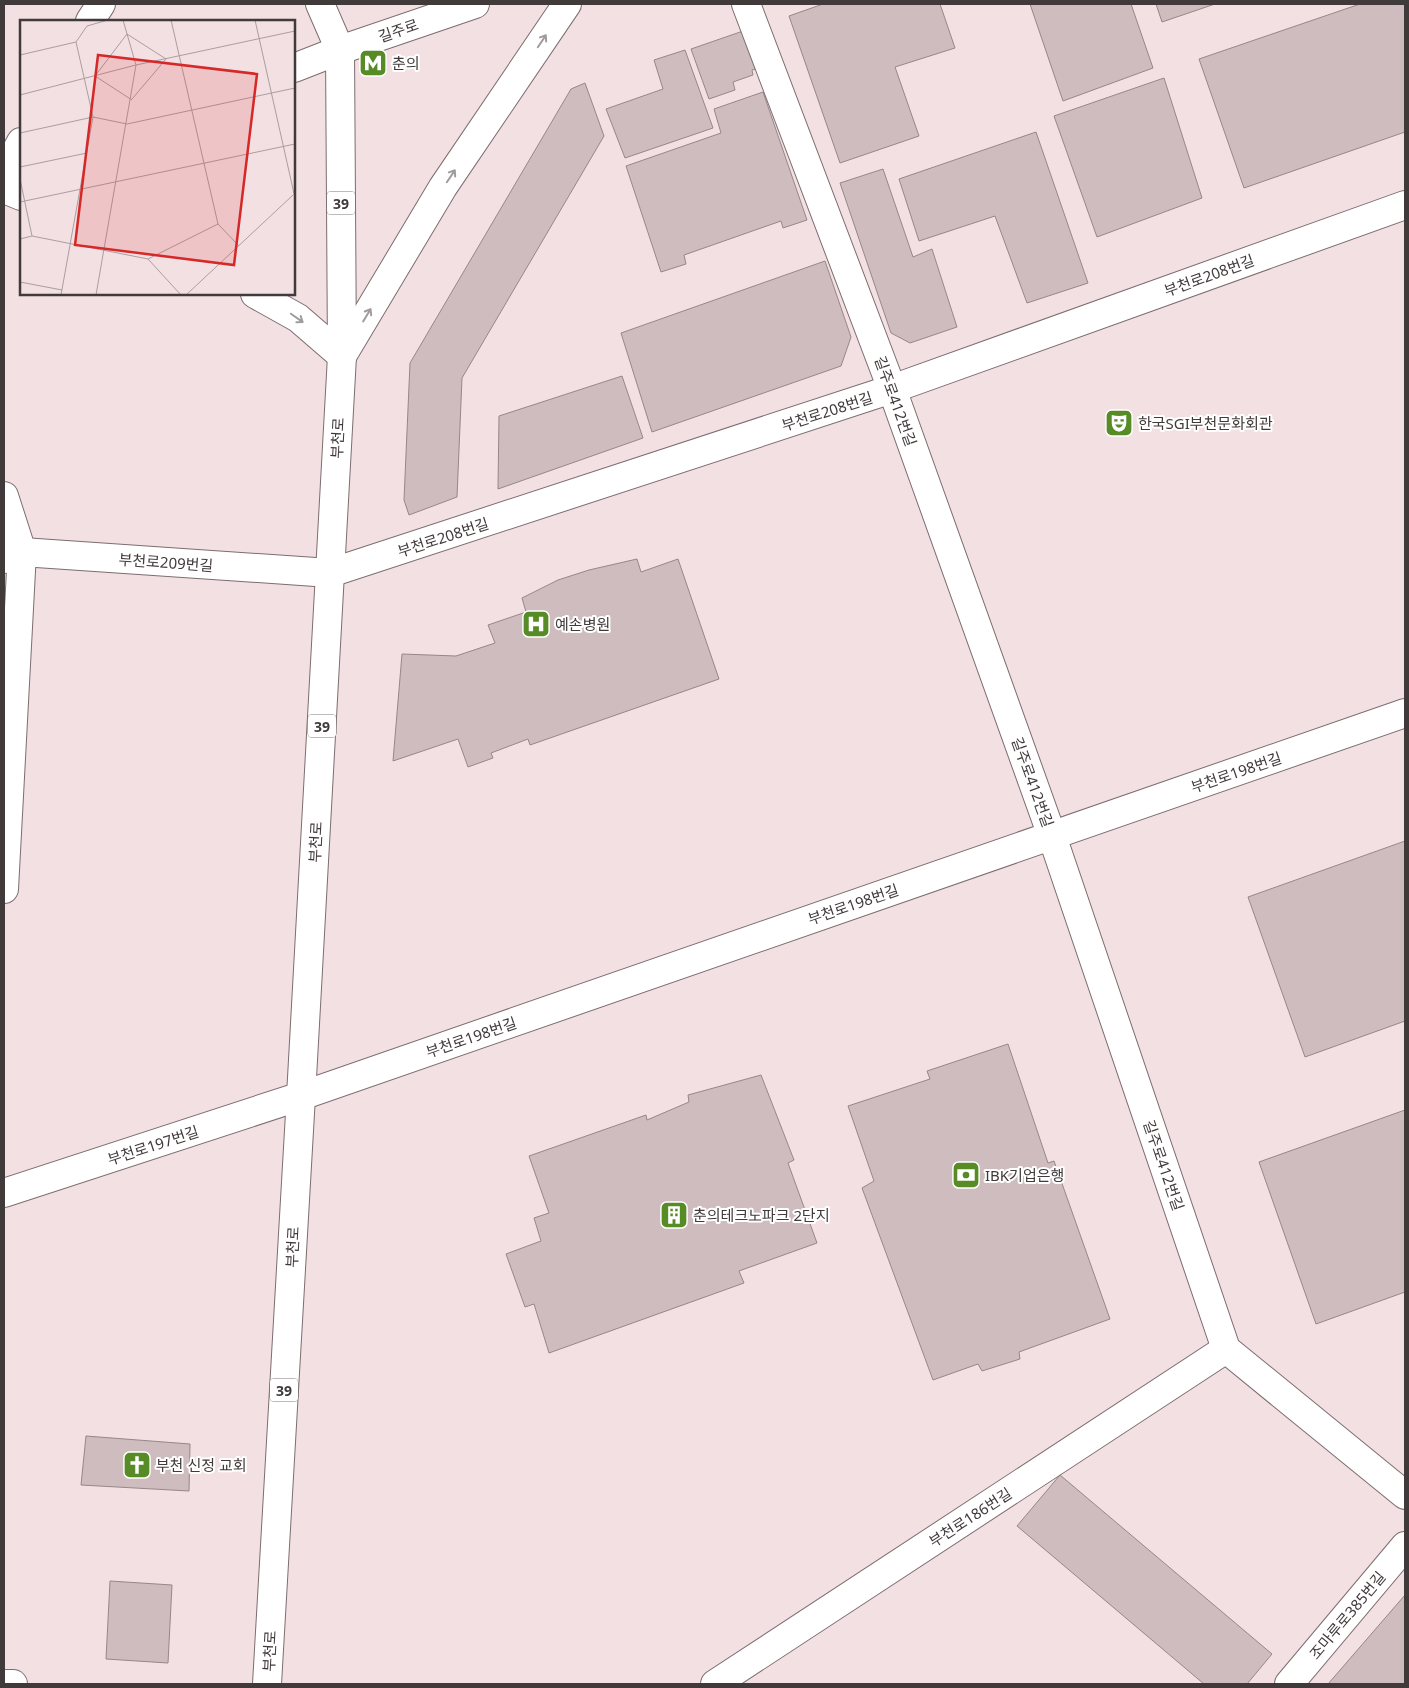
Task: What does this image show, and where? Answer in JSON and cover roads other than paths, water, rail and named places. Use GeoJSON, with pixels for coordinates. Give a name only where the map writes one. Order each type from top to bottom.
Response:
{"type":"FeatureCollection","features":[{"type":"Feature","properties":{"kind":"street"},"geometry":{"type":"LineString","coordinates":[[91,20],[101,4]]}},
{"type":"Feature","properties":{"kind":"street","name":"부천로"},"geometry":{"type":"LineString","coordinates":[[267,1684],[342,356],[340,50],[320,4]]}},
{"type":"Feature","properties":{"kind":"street","name":"길주로"},"geometry":{"type":"LineString","coordinates":[[295,68],[340,50],[475,4]]}},
{"type":"Feature","properties":{"kind":"street"},"geometry":{"type":"LineString","coordinates":[[257,295],[298,318],[342,356],[443,187],[566,4]]}},
{"type":"Feature","properties":{"kind":"street","name":"길주로412번길"},"geometry":{"type":"LineString","coordinates":[[746,4],[892,389],[1052,836],[1226,1349]]}},
{"type":"Feature","properties":{"kind":"street"},"geometry":{"type":"LineString","coordinates":[[4,173],[20,144]]}},
{"type":"Feature","properties":{"kind":"street"},"geometry":{"type":"LineString","coordinates":[[4,183],[20,176]]}},
{"type":"Feature","properties":{"kind":"street"},"geometry":{"type":"LineString","coordinates":[[4,189],[20,196]]}},
{"type":"Feature","properties":{"kind":"street","name":"부천로208번길"},"geometry":{"type":"LineString","coordinates":[[330,574],[892,389],[1405,205]]}},
{"type":"Feature","properties":{"kind":"street"},"geometry":{"type":"LineString","coordinates":[[4,496],[13,556],[4,878]]}},
{"type":"Feature","properties":{"kind":"street","name":"부천로209번길"},"geometry":{"type":"LineString","coordinates":[[13,556],[330,574]]}},
{"type":"Feature","properties":{"kind":"street","name":"부천로198번길"},"geometry":{"type":"LineString","coordinates":[[301,1096],[1405,713]]}},
{"type":"Feature","properties":{"kind":"street","name":"부천로197번길"},"geometry":{"type":"LineString","coordinates":[[4,1193],[301,1096]]}},
{"type":"Feature","properties":{"kind":"street"},"geometry":{"type":"LineString","coordinates":[[1226,1349],[1405,1494]]}},
{"type":"Feature","properties":{"kind":"street","name":"부천로186번길"},"geometry":{"type":"LineString","coordinates":[[715,1684],[1226,1349]]}},
{"type":"Feature","properties":{"kind":"street","name":"조마루로385번길"},"geometry":{"type":"LineString","coordinates":[[1289,1684],[1405,1546]]}},
{"type":"Feature","properties":{"kind":"street"},"geometry":{"type":"LineString","coordinates":[[4,1684],[13,1684]]}},
{"type":"Feature","properties":{"kind":"place","name":"춘의"},"geometry":{"type":"Point","coordinates":[373,63]}},
{"type":"Feature","properties":{"kind":"place","name":"한국SGI부천문화회관"},"geometry":{"type":"Point","coordinates":[1119,423]}},
{"type":"Feature","properties":{"kind":"place","name":"예손병원"},"geometry":{"type":"Point","coordinates":[536,624]}},
{"type":"Feature","properties":{"kind":"place","name":"IBK기업은행"},"geometry":{"type":"Point","coordinates":[966,1175]}},
{"type":"Feature","properties":{"kind":"place","name":"춘의테크노파크 2단지"},"geometry":{"type":"Point","coordinates":[674,1215]}},
{"type":"Feature","properties":{"kind":"place","name":"부천 신정 교회"},"geometry":{"type":"Point","coordinates":[137,1465]}}]}
